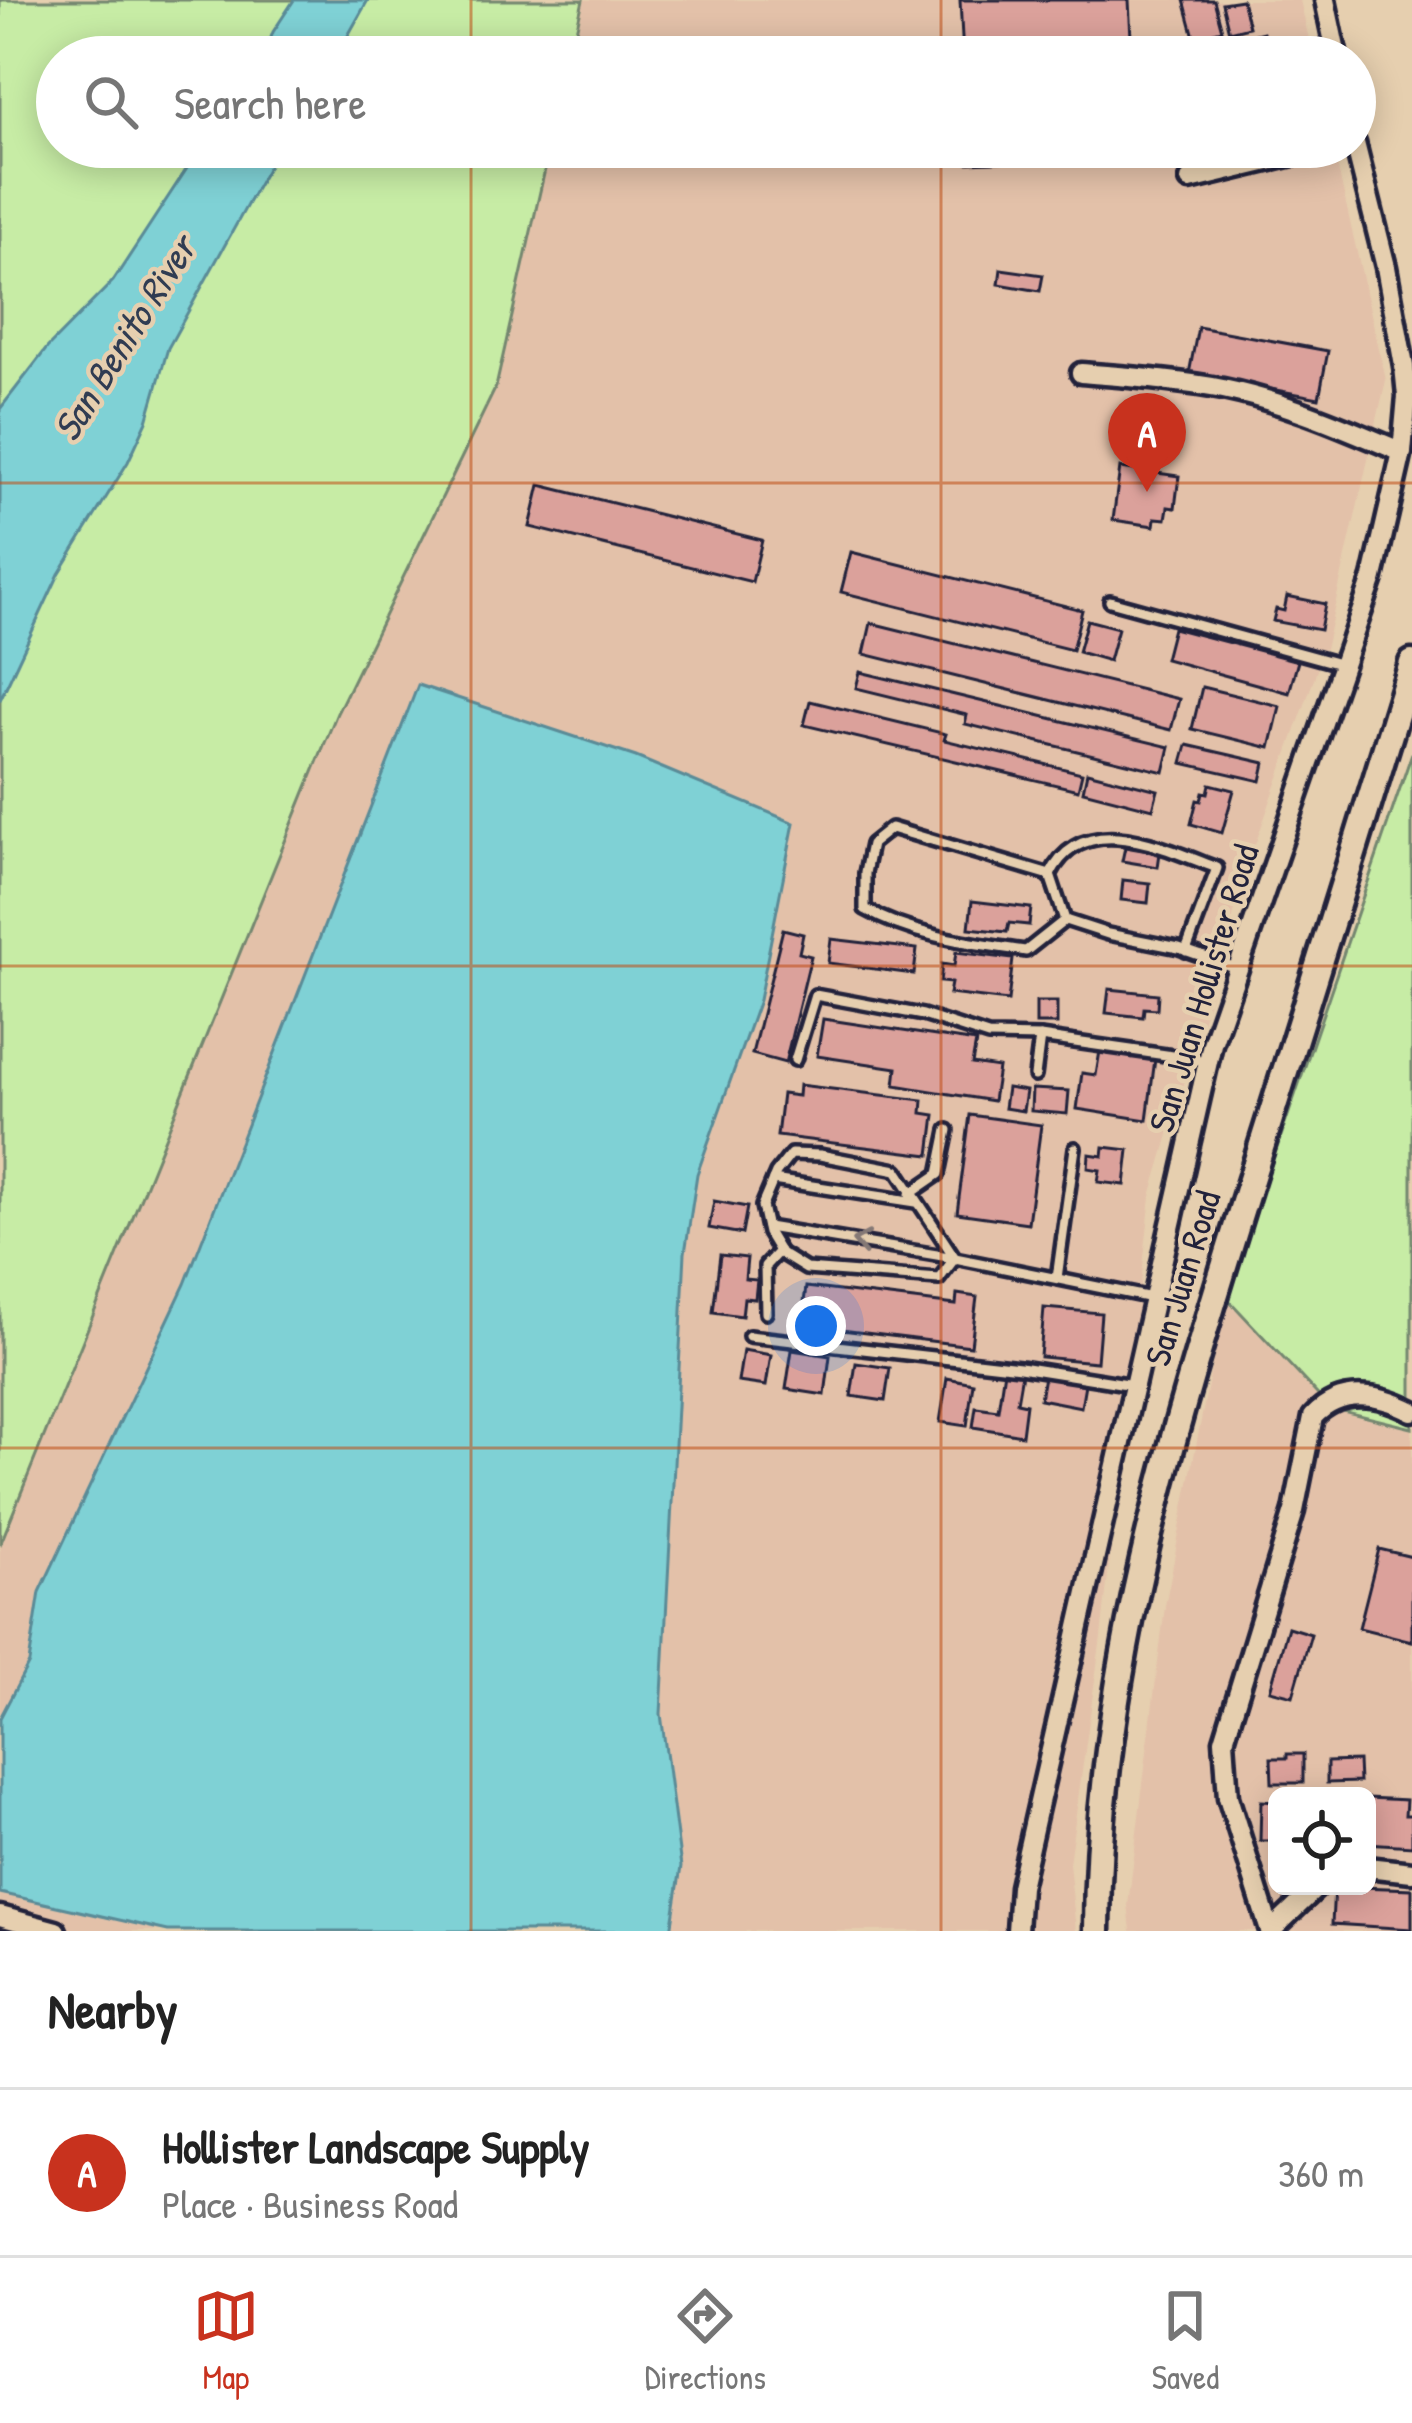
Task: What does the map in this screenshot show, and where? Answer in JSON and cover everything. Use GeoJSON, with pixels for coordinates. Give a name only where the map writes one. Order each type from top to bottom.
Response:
{"type":"FeatureCollection","features":[{"type":"Feature","properties":{"kind":"main road","name":"San Juan Road"},"geometry":{"type":"LineString","coordinates":[[1097,1931],[1108,1744],[1148,1528],[1195,1355],[1412,663]]}},
{"type":"Feature","properties":{"kind":"street"},"geometry":{"type":"LineString","coordinates":[[1325,0],[1333,36]]}},
{"type":"Feature","properties":{"kind":"street"},"geometry":{"type":"LineString","coordinates":[[1190,180],[1239,168]]}},
{"type":"Feature","properties":{"kind":"street","name":"San Juan Hollister Road"},"geometry":{"type":"LineString","coordinates":[[1016,1931],[1034,1820],[1208,1061],[1373,578],[1402,452],[1407,396],[1404,366],[1361,168]]}},
{"type":"Feature","properties":{"kind":"street"},"geometry":{"type":"LineString","coordinates":[[1081,373],[1186,383],[1259,398],[1319,416],[1402,452]]}},
{"type":"Feature","properties":{"kind":"street"},"geometry":{"type":"LineString","coordinates":[[1308,1895],[1270,1931],[1228,1797],[1223,1760],[1229,1713],[1294,1511],[1312,1417],[1333,1402],[1355,1396],[1376,1396],[1412,1411]]}},
{"type":"Feature","properties":{"kind":"street"},"geometry":{"type":"LineString","coordinates":[[1376,1868],[1412,1872]]}},
{"type":"Feature","properties":{"kind":"street"},"geometry":{"type":"LineString","coordinates":[[0,1916],[56,1931]]}},
{"type":"Feature","properties":{"kind":"lane"},"geometry":{"type":"LineString","coordinates":[[1110,601],[1343,665]]}},
{"type":"Feature","properties":{"kind":"lane"},"geometry":{"type":"LineString","coordinates":[[1050,875],[891,829],[871,844],[865,909],[941,938],[1027,951],[1064,920]]}},
{"type":"Feature","properties":{"kind":"lane"},"geometry":{"type":"LineString","coordinates":[[1064,920],[1050,875],[1071,847],[1104,835],[1167,849],[1217,868],[1186,951]]}},
{"type":"Feature","properties":{"kind":"lane"},"geometry":{"type":"LineString","coordinates":[[1064,920],[1239,968]]}},
{"type":"Feature","properties":{"kind":"lane"},"geometry":{"type":"LineString","coordinates":[[795,1060],[815,995],[923,1015],[988,1036],[1040,1037],[1208,1061]]}},
{"type":"Feature","properties":{"kind":"lane"},"geometry":{"type":"LineString","coordinates":[[1035,1076],[1040,1037]]}},
{"type":"Feature","properties":{"kind":"lane"},"geometry":{"type":"LineString","coordinates":[[913,1198],[939,1174],[948,1130]]}},
{"type":"Feature","properties":{"kind":"lane"},"geometry":{"type":"LineString","coordinates":[[1058,1278],[1075,1148]]}},
{"type":"Feature","properties":{"kind":"lane"},"geometry":{"type":"LineString","coordinates":[[791,1154],[897,1170],[955,1258],[939,1279],[806,1269],[779,1251],[762,1206],[791,1154]]}},
{"type":"Feature","properties":{"kind":"lane"},"geometry":{"type":"LineString","coordinates":[[773,1180],[913,1198]]}},
{"type":"Feature","properties":{"kind":"lane"},"geometry":{"type":"LineString","coordinates":[[767,1226],[1152,1298]]}},
{"type":"Feature","properties":{"kind":"lane"},"geometry":{"type":"LineString","coordinates":[[766,1313],[765,1266],[779,1251]]}},
{"type":"Feature","properties":{"kind":"lane"},"geometry":{"type":"LineString","coordinates":[[749,1336],[1133,1385]]}},
{"type":"Feature","properties":{"kind":"shaded area"},"geometry":{"type":"Polygon","coordinates":[[[583,0],[1300,0],[1308,36],[575,36],[583,0]]]}},
{"type":"Feature","properties":{"kind":"shaded area"},"geometry":{"type":"Polygon","coordinates":[[[545,168],[1338,168],[1386,380],[1326,645],[1252,853],[1151,1196],[1101,1637],[1069,1863],[1076,1931],[17,1931],[0,1926],[0,1545],[337,713],[496,387],[545,168]]]}},
{"type":"Feature","properties":{"kind":"shaded area"},"geometry":{"type":"Polygon","coordinates":[[[1225,1297],[1330,1408],[1412,1428],[1412,1931],[1131,1931],[1128,1905],[1165,1606],[1225,1297]]]}},
{"type":"Feature","properties":{"kind":"green space"},"geometry":{"type":"Polygon","coordinates":[[[0,0],[583,0],[575,36],[36,36],[36,168],[545,168],[496,387],[337,713],[0,1545],[0,0]]]}},
{"type":"Feature","properties":{"kind":"green space"},"geometry":{"type":"Polygon","coordinates":[[[1412,753],[1412,1428],[1330,1408],[1226,1297],[1412,753]]]}},
{"type":"Feature","properties":{"kind":"water"},"geometry":{"type":"Polygon","coordinates":[[[294,0],[368,0],[348,36],[272,36],[294,0]]]}},
{"type":"Feature","properties":{"kind":"water","name":"San Benito River"},"geometry":{"type":"Polygon","coordinates":[[[187,168],[267,168],[168,348],[147,421],[128,462],[59,574],[0,700],[0,409],[47,348],[113,281],[187,168]]]}},
{"type":"Feature","properties":{"kind":"water"},"geometry":{"type":"Polygon","coordinates":[[[418,685],[636,757],[794,823],[759,1000],[697,1174],[685,1253],[661,1714],[681,1867],[671,1931],[168,1931],[0,1893],[0,1718],[29,1663],[40,1592],[185,1284],[418,685]]]}},
{"type":"Feature","properties":{"kind":"building"},"geometry":{"type":"Polygon","coordinates":[[[960,0],[1129,0],[1131,36],[962,36],[960,0]]]}},
{"type":"Feature","properties":{"kind":"building"},"geometry":{"type":"Polygon","coordinates":[[[1184,0],[1214,0],[1222,30],[1194,36],[1184,0]]]}},
{"type":"Feature","properties":{"kind":"building"},"geometry":{"type":"Polygon","coordinates":[[[1242,0],[1249,27],[1229,32],[1222,3],[1242,0]]]}},
{"type":"Feature","properties":{"kind":"building"},"geometry":{"type":"Polygon","coordinates":[[[1001,269],[1043,275],[1040,291],[999,284],[1001,269]]]}},
{"type":"Feature","properties":{"kind":"building"},"geometry":{"type":"Polygon","coordinates":[[[1198,327],[1328,351],[1319,398],[1189,374],[1198,327]]]}},
{"type":"Feature","properties":{"kind":"building"},"geometry":{"type":"Polygon","coordinates":[[[1120,468],[1179,476],[1175,508],[1168,507],[1166,519],[1155,518],[1154,526],[1113,520],[1120,468]]]}},
{"type":"Feature","properties":{"kind":"building"},"geometry":{"type":"Polygon","coordinates":[[[540,485],[762,540],[752,582],[530,527],[540,485]]]}},
{"type":"Feature","properties":{"kind":"building"},"geometry":{"type":"Polygon","coordinates":[[[851,552],[1082,610],[1072,650],[841,592],[851,552]]]}},
{"type":"Feature","properties":{"kind":"building"},"geometry":{"type":"Polygon","coordinates":[[[1287,596],[1325,604],[1320,630],[1273,621],[1276,609],[1284,611],[1287,596]]]}},
{"type":"Feature","properties":{"kind":"building"},"geometry":{"type":"Polygon","coordinates":[[[1087,620],[1118,628],[1109,661],[1078,652],[1087,620]]]}},
{"type":"Feature","properties":{"kind":"building"},"geometry":{"type":"Polygon","coordinates":[[[871,623],[1179,699],[1171,730],[864,654],[871,623]]]}},
{"type":"Feature","properties":{"kind":"building"},"geometry":{"type":"Polygon","coordinates":[[[1173,628],[1298,661],[1289,693],[1165,659],[1173,628]]]}},
{"type":"Feature","properties":{"kind":"building"},"geometry":{"type":"Polygon","coordinates":[[[860,672],[1170,747],[1164,772],[965,724],[967,715],[856,688],[860,672]]]}},
{"type":"Feature","properties":{"kind":"building"},"geometry":{"type":"Polygon","coordinates":[[[1202,687],[1280,706],[1270,748],[1192,729],[1202,687]]]}},
{"type":"Feature","properties":{"kind":"building"},"geometry":{"type":"Polygon","coordinates":[[[810,701],[1082,773],[1078,790],[804,725],[810,701]]]}},
{"type":"Feature","properties":{"kind":"building"},"geometry":{"type":"Polygon","coordinates":[[[1187,745],[1265,763],[1261,781],[1182,763],[1187,745]]]}},
{"type":"Feature","properties":{"kind":"building"},"geometry":{"type":"Polygon","coordinates":[[[1087,772],[1158,790],[1153,809],[1083,791],[1087,772]]]}},
{"type":"Feature","properties":{"kind":"building"},"geometry":{"type":"Polygon","coordinates":[[[1210,784],[1234,790],[1222,833],[1191,824],[1197,800],[1208,793],[1210,784]]]}},
{"type":"Feature","properties":{"kind":"building"},"geometry":{"type":"Polygon","coordinates":[[[1125,847],[1160,853],[1158,867],[1122,861],[1125,847]]]}},
{"type":"Feature","properties":{"kind":"building"},"geometry":{"type":"Polygon","coordinates":[[[1123,880],[1150,883],[1148,903],[1121,900],[1123,880]]]}},
{"type":"Feature","properties":{"kind":"building"},"geometry":{"type":"Polygon","coordinates":[[[972,901],[1031,908],[1029,925],[1009,923],[1007,932],[969,928],[972,901]]]}},
{"type":"Feature","properties":{"kind":"building"},"geometry":{"type":"Polygon","coordinates":[[[783,929],[803,934],[799,953],[811,956],[785,1063],[752,1054],[783,929]]]}},
{"type":"Feature","properties":{"kind":"building"},"geometry":{"type":"Polygon","coordinates":[[[831,939],[917,949],[914,974],[828,963],[831,939]]]}},
{"type":"Feature","properties":{"kind":"building"},"geometry":{"type":"Polygon","coordinates":[[[956,952],[1013,959],[1008,1001],[949,994],[951,983],[940,982],[942,964],[954,966],[956,952]]]}},
{"type":"Feature","properties":{"kind":"building"},"geometry":{"type":"Polygon","coordinates":[[[1109,989],[1158,994],[1157,1009],[1144,1008],[1143,1017],[1106,1013],[1109,989]]]}},
{"type":"Feature","properties":{"kind":"building"},"geometry":{"type":"Polygon","coordinates":[[[1036,1002],[1057,1002],[1057,1024],[1036,1024],[1036,1002]]]}},
{"type":"Feature","properties":{"kind":"building"},"geometry":{"type":"Polygon","coordinates":[[[823,1019],[976,1042],[972,1064],[998,1068],[993,1101],[895,1085],[897,1068],[817,1056],[823,1019]]]}},
{"type":"Feature","properties":{"kind":"building"},"geometry":{"type":"Polygon","coordinates":[[[1100,1051],[1155,1059],[1147,1120],[1077,1109],[1082,1073],[1096,1075],[1100,1051]]]}},
{"type":"Feature","properties":{"kind":"building"},"geometry":{"type":"Polygon","coordinates":[[[799,1085],[923,1100],[922,1113],[935,1115],[930,1155],[777,1136],[782,1094],[798,1096],[799,1085]]]}},
{"type":"Feature","properties":{"kind":"building"},"geometry":{"type":"Polygon","coordinates":[[[1007,1088],[1026,1091],[1023,1111],[1004,1108],[1007,1088]]]}},
{"type":"Feature","properties":{"kind":"building"},"geometry":{"type":"Polygon","coordinates":[[[1032,1089],[1069,1091],[1067,1114],[1031,1111],[1032,1089]]]}},
{"type":"Feature","properties":{"kind":"building"},"geometry":{"type":"Polygon","coordinates":[[[970,1115],[1041,1125],[1028,1223],[957,1213],[970,1115]]]}},
{"type":"Feature","properties":{"kind":"building"},"geometry":{"type":"Polygon","coordinates":[[[1104,1147],[1129,1150],[1125,1185],[1098,1182],[1100,1170],[1088,1168],[1089,1154],[1103,1156],[1104,1147]]]}},
{"type":"Feature","properties":{"kind":"building"},"geometry":{"type":"Polygon","coordinates":[[[714,1201],[747,1207],[742,1234],[709,1228],[714,1201]]]}},
{"type":"Feature","properties":{"kind":"building"},"geometry":{"type":"Polygon","coordinates":[[[720,1255],[747,1258],[745,1279],[757,1280],[755,1299],[744,1298],[742,1316],[713,1312],[720,1255]]]}},
{"type":"Feature","properties":{"kind":"building"},"geometry":{"type":"Polygon","coordinates":[[[806,1287],[956,1305],[957,1294],[977,1297],[971,1346],[801,1325],[806,1287]]]}},
{"type":"Feature","properties":{"kind":"building"},"geometry":{"type":"Polygon","coordinates":[[[1044,1308],[1101,1313],[1097,1362],[1040,1357],[1044,1308]]]}},
{"type":"Feature","properties":{"kind":"building"},"geometry":{"type":"Polygon","coordinates":[[[743,1350],[771,1355],[766,1386],[738,1382],[743,1350]]]}},
{"type":"Feature","properties":{"kind":"building"},"geometry":{"type":"Polygon","coordinates":[[[792,1350],[830,1356],[825,1395],[786,1389],[792,1350]]]}},
{"type":"Feature","properties":{"kind":"building"},"geometry":{"type":"Polygon","coordinates":[[[856,1363],[890,1368],[885,1401],[851,1396],[856,1363]]]}},
{"type":"Feature","properties":{"kind":"building"},"geometry":{"type":"Polygon","coordinates":[[[1004,1370],[1022,1373],[1017,1402],[1026,1404],[1022,1435],[973,1427],[976,1407],[998,1410],[1004,1370]]]}},
{"type":"Feature","properties":{"kind":"building"},"geometry":{"type":"Polygon","coordinates":[[[1044,1376],[1085,1384],[1081,1407],[1040,1399],[1044,1376]]]}},
{"type":"Feature","properties":{"kind":"building"},"geometry":{"type":"Polygon","coordinates":[[[947,1378],[973,1383],[967,1426],[940,1422],[947,1378]]]}},
{"type":"Feature","properties":{"kind":"building"},"geometry":{"type":"Polygon","coordinates":[[[1379,1549],[1412,1557],[1412,1641],[1359,1628],[1379,1549]]]}},
{"type":"Feature","properties":{"kind":"building"},"geometry":{"type":"Polygon","coordinates":[[[1288,1627],[1311,1634],[1293,1696],[1270,1690],[1288,1627]]]}},
{"type":"Feature","properties":{"kind":"building"},"geometry":{"type":"Polygon","coordinates":[[[1287,1754],[1303,1754],[1303,1783],[1272,1783],[1271,1758],[1287,1758],[1287,1754]]]}},
{"type":"Feature","properties":{"kind":"building"},"geometry":{"type":"Polygon","coordinates":[[[1358,1761],[1359,1782],[1327,1783],[1327,1762],[1358,1761]]]}},
{"type":"Feature","properties":{"kind":"building"},"geometry":{"type":"Polygon","coordinates":[[[1376,1798],[1406,1800],[1405,1815],[1412,1815],[1412,1846],[1376,1844],[1376,1798]]]}},
{"type":"Feature","properties":{"kind":"building"},"geometry":{"type":"Polygon","coordinates":[[[1261,1801],[1268,1801],[1268,1841],[1260,1841],[1261,1801]]]}},
{"type":"Feature","properties":{"kind":"building"},"geometry":{"type":"Polygon","coordinates":[[[1376,1888],[1412,1889],[1412,1929],[1332,1924],[1334,1895],[1376,1895],[1376,1888]]]}},
{"type":"Feature","properties":{"kind":"place","name":"Hollister Landscape Supply"},"geometry":{"type":"Point","coordinates":[1147,492]}}]}
